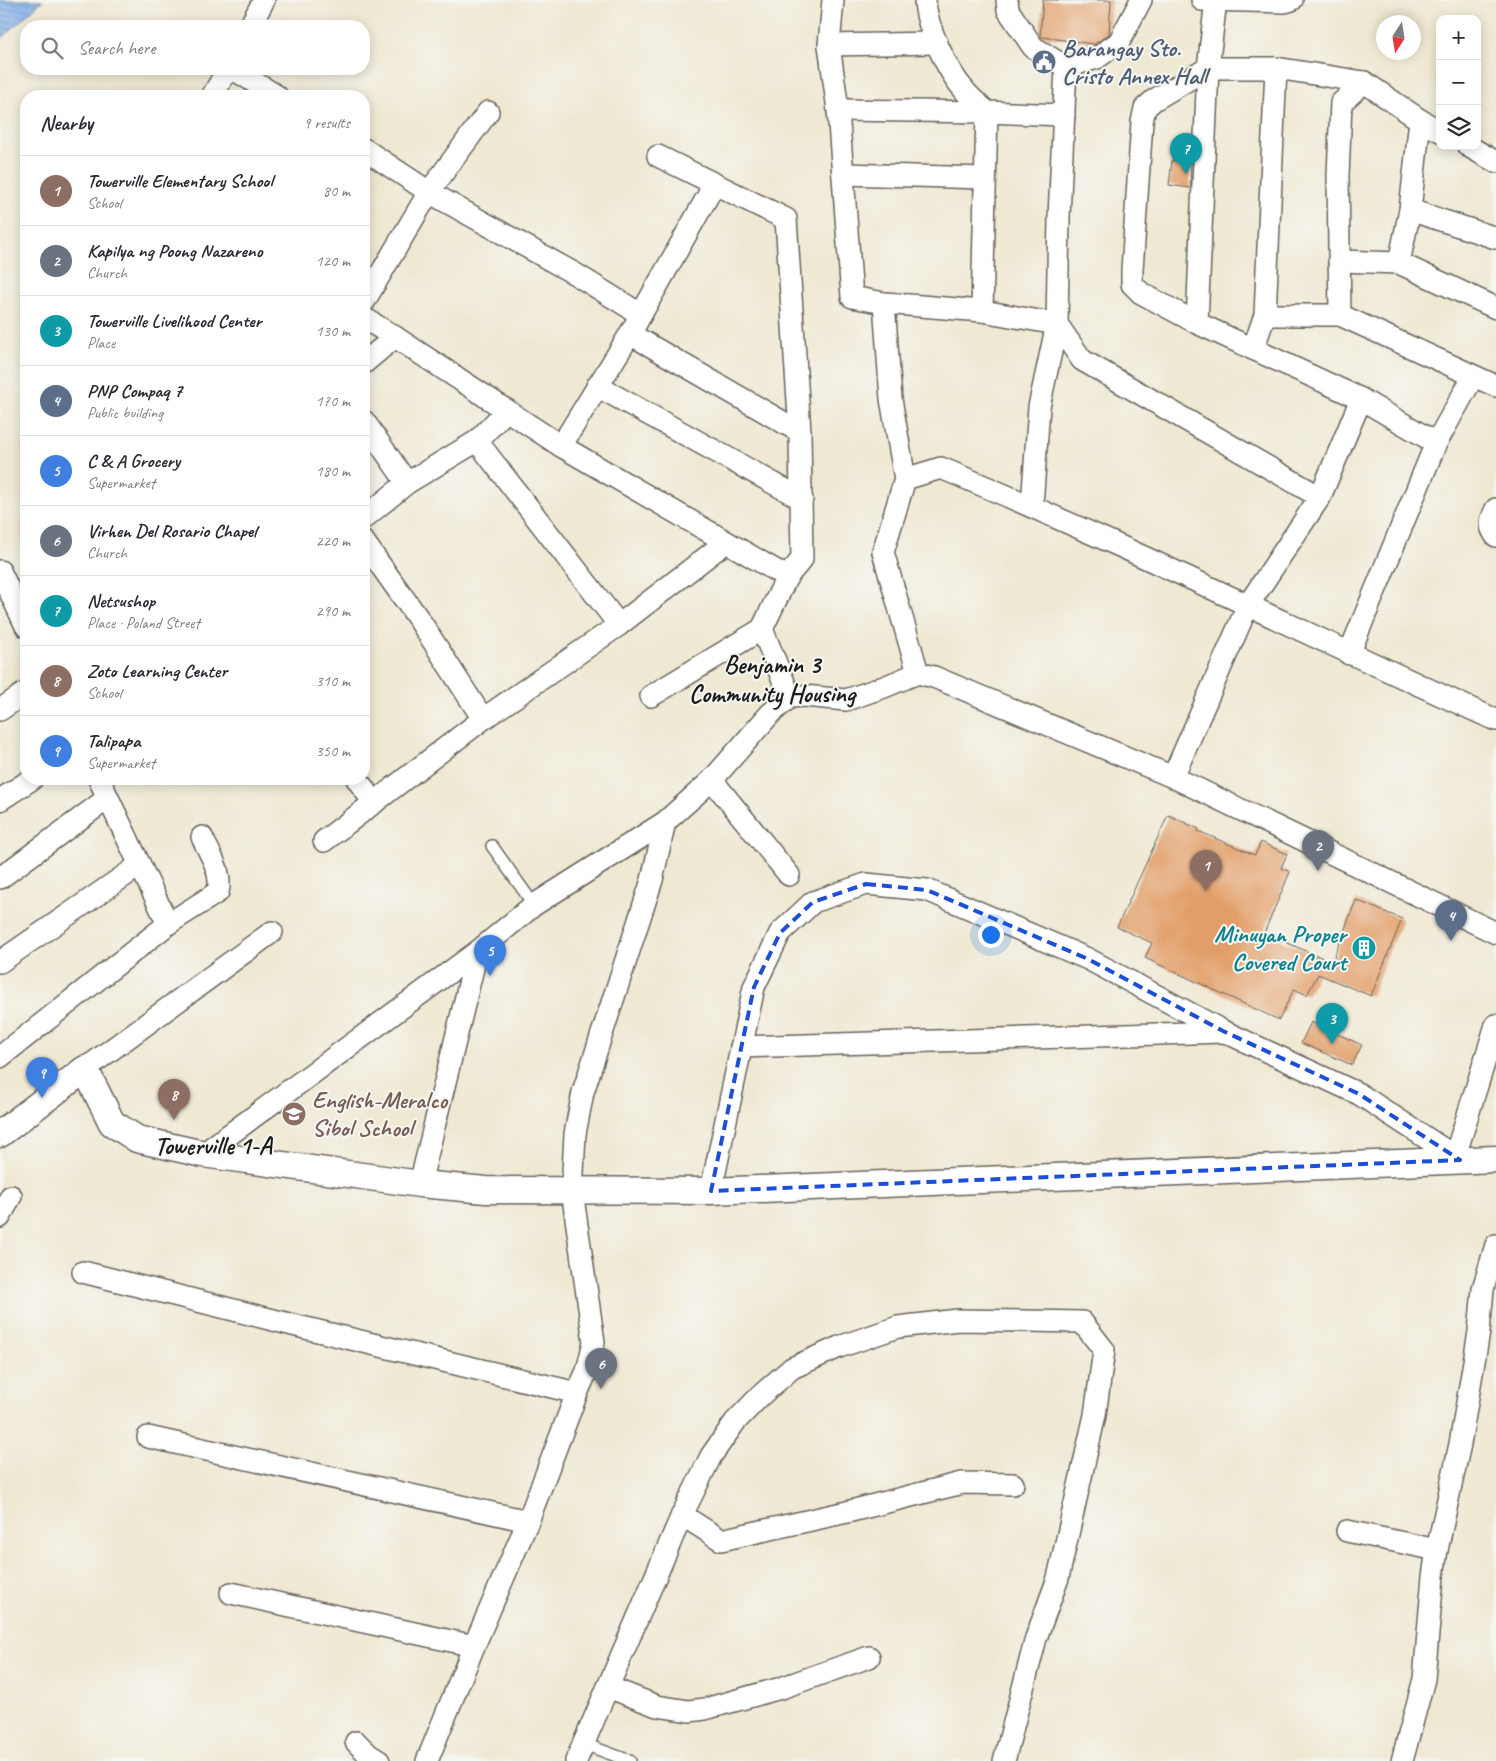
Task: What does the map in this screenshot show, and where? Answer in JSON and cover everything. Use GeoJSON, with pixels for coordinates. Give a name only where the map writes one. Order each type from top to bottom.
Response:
{"type":"FeatureCollection","features":[{"type":"Feature","properties":{"kind":"street"},"geometry":{"type":"LineString","coordinates":[[253,20],[264,0]]}},
{"type":"Feature","properties":{"kind":"street"},"geometry":{"type":"LineString","coordinates":[[833,0],[829,45],[838,110],[852,297],[884,302],[982,311],[1057,324],[1082,360],[1320,497]]}},
{"type":"Feature","properties":{"kind":"street"},"geometry":{"type":"LineString","coordinates":[[925,0],[926,12],[942,54],[964,91],[987,112],[982,311]]}},
{"type":"Feature","properties":{"kind":"street"},"geometry":{"type":"LineString","coordinates":[[1007,0],[1008,10],[1033,47],[1066,67],[1097,58],[1119,42],[1141,0]]}},
{"type":"Feature","properties":{"kind":"street"},"geometry":{"type":"LineString","coordinates":[[1197,323],[1211,0],[1285,2],[1292,0]]}},
{"type":"Feature","properties":{"kind":"street"},"geometry":{"type":"LineString","coordinates":[[829,45],[937,43]]}},
{"type":"Feature","properties":{"kind":"street"},"geometry":{"type":"LineString","coordinates":[[1032,506],[1039,407],[1057,324],[1057,270],[1066,67]]}},
{"type":"Feature","properties":{"kind":"street"},"geometry":{"type":"LineString","coordinates":[[1436,129],[1364,82],[1276,68],[1208,68],[1154,100],[1145,108],[1142,122],[1132,270],[1132,284],[1141,293],[1253,350],[1361,399],[1436,443]]}},
{"type":"Feature","properties":{"kind":"street"},"geometry":{"type":"LineString","coordinates":[[1253,350],[1265,315],[1276,68]]}},
{"type":"Feature","properties":{"kind":"street"},"geometry":{"type":"LineString","coordinates":[[216,90],[224,75]]}},
{"type":"Feature","properties":{"kind":"street"},"geometry":{"type":"LineString","coordinates":[[244,75],[267,90]]}},
{"type":"Feature","properties":{"kind":"street"},"geometry":{"type":"LineString","coordinates":[[1340,315],[1338,176],[1341,103],[1364,82]]}},
{"type":"Feature","properties":{"kind":"street"},"geometry":{"type":"LineString","coordinates":[[838,110],[1064,115]]}},
{"type":"Feature","properties":{"kind":"street"},"geometry":{"type":"LineString","coordinates":[[370,292],[429,192],[488,112]]}},
{"type":"Feature","properties":{"kind":"street"},"geometry":{"type":"LineString","coordinates":[[1399,263],[1410,210],[1420,120]]}},
{"type":"Feature","properties":{"kind":"street"},"geometry":{"type":"LineString","coordinates":[[1475,150],[1496,162]]}},
{"type":"Feature","properties":{"kind":"street"},"geometry":{"type":"LineString","coordinates":[[370,153],[429,192],[578,275],[640,314]]}},
{"type":"Feature","properties":{"kind":"street"},"geometry":{"type":"LineString","coordinates":[[651,696],[762,628],[787,577],[802,560],[800,432],[786,219],[658,156]]}},
{"type":"Feature","properties":{"kind":"street"},"geometry":{"type":"LineString","coordinates":[[843,174],[985,178]]}},
{"type":"Feature","properties":{"kind":"street"},"geometry":{"type":"LineString","coordinates":[[561,446],[630,334],[714,185]]}},
{"type":"Feature","properties":{"kind":"street"},"geometry":{"type":"LineString","coordinates":[[1410,210],[1496,238]]}},
{"type":"Feature","properties":{"kind":"street"},"geometry":{"type":"LineString","coordinates":[[1339,262],[1399,263],[1496,308]]}},
{"type":"Feature","properties":{"kind":"street"},"geometry":{"type":"LineString","coordinates":[[884,302],[891,399],[905,479],[883,552],[918,672]]}},
{"type":"Feature","properties":{"kind":"street"},"geometry":{"type":"LineString","coordinates":[[1265,315],[1340,315],[1496,386]]}},
{"type":"Feature","properties":{"kind":"street"},"geometry":{"type":"LineString","coordinates":[[370,322],[561,446],[787,577]]}},
{"type":"Feature","properties":{"kind":"street"},"geometry":{"type":"LineString","coordinates":[[630,334],[800,432]]}},
{"type":"Feature","properties":{"kind":"street"},"geometry":{"type":"LineString","coordinates":[[370,357],[396,337]]}},
{"type":"Feature","properties":{"kind":"street"},"geometry":{"type":"LineString","coordinates":[[1349,654],[1436,443],[1473,377]]}},
{"type":"Feature","properties":{"kind":"street"},"geometry":{"type":"LineString","coordinates":[[597,386],[802,499]]}},
{"type":"Feature","properties":{"kind":"street"},"geometry":{"type":"LineString","coordinates":[[1173,776],[1248,605],[1320,497],[1361,399]]}},
{"type":"Feature","properties":{"kind":"street"},"geometry":{"type":"LineString","coordinates":[[370,513],[408,483],[477,441],[507,410]]}},
{"type":"Feature","properties":{"kind":"street"},"geometry":{"type":"LineString","coordinates":[[370,429],[408,483]]}},
{"type":"Feature","properties":{"kind":"street"},"geometry":{"type":"LineString","coordinates":[[477,441],[619,625]]}},
{"type":"Feature","properties":{"kind":"street"},"geometry":{"type":"LineString","coordinates":[[905,479],[941,468],[1032,506],[1248,605],[1349,654],[1496,720]]}},
{"type":"Feature","properties":{"kind":"street"},"geometry":{"type":"LineString","coordinates":[[1496,509],[1491,520],[1492,530],[1496,536]]}},
{"type":"Feature","properties":{"kind":"street"},"geometry":{"type":"LineString","coordinates":[[324,841],[483,720],[619,625],[726,542]]}},
{"type":"Feature","properties":{"kind":"street"},"geometry":{"type":"LineString","coordinates":[[370,550],[420,621],[483,720]]}},
{"type":"Feature","properties":{"kind":"street"},"geometry":{"type":"LineString","coordinates":[[0,570],[20,613]]}},
{"type":"Feature","properties":{"kind":"street"},"geometry":{"type":"LineString","coordinates":[[762,628],[790,697]]}},
{"type":"Feature","properties":{"kind":"street"},"geometry":{"type":"LineString","coordinates":[[203,1154],[476,952],[534,904],[665,822],[712,780],[770,714],[790,697],[804,696],[846,700],[884,687],[918,672],[1173,776],[1496,933]]}},
{"type":"Feature","properties":{"kind":"street"},"geometry":{"type":"LineString","coordinates":[[0,710],[20,696]]}},
{"type":"Feature","properties":{"kind":"street"},"geometry":{"type":"LineString","coordinates":[[712,780],[789,875]]}},
{"type":"Feature","properties":{"kind":"street"},"geometry":{"type":"LineString","coordinates":[[0,800],[23,785]]}},
{"type":"Feature","properties":{"kind":"street"},"geometry":{"type":"LineString","coordinates":[[102,785],[168,924]]}},
{"type":"Feature","properties":{"kind":"street"},"geometry":{"type":"LineString","coordinates":[[360,785],[374,803]]}},
{"type":"Feature","properties":{"kind":"street"},"geometry":{"type":"LineString","coordinates":[[0,878],[108,798]]}},
{"type":"Feature","properties":{"kind":"street"},"geometry":{"type":"LineString","coordinates":[[427,1761],[528,1521],[587,1370],[594,1342],[572,1191],[575,1134],[583,1092],[652,880],[665,822]]}},
{"type":"Feature","properties":{"kind":"street"},"geometry":{"type":"LineString","coordinates":[[0,1057],[168,924],[218,892],[220,883],[219,873],[202,837]]}},
{"type":"Feature","properties":{"kind":"street"},"geometry":{"type":"LineString","coordinates":[[0,962],[140,865]]}},
{"type":"Feature","properties":{"kind":"street"},"geometry":{"type":"LineString","coordinates":[[712,1191],[754,987],[780,933],[813,902],[866,884],[927,890],[1088,959],[1223,1032],[1358,1094],[1457,1158]]}},
{"type":"Feature","properties":{"kind":"street"},"geometry":{"type":"LineString","coordinates":[[0,1134],[85,1069],[272,932]]}},
{"type":"Feature","properties":{"kind":"street"},"geometry":{"type":"LineString","coordinates":[[420,1184],[476,952]]}},
{"type":"Feature","properties":{"kind":"street"},"geometry":{"type":"LineString","coordinates":[[1457,1158],[1496,1025]]}},
{"type":"Feature","properties":{"kind":"street"},"geometry":{"type":"LineString","coordinates":[[741,1047],[1223,1032]]}},
{"type":"Feature","properties":{"kind":"street"},"geometry":{"type":"LineString","coordinates":[[85,1069],[112,1123],[138,1140],[203,1154],[420,1184],[486,1190],[712,1191],[1457,1158],[1496,1159]]}},
{"type":"Feature","properties":{"kind":"street"},"geometry":{"type":"LineString","coordinates":[[0,1217],[12,1196]]}},
{"type":"Feature","properties":{"kind":"street"},"geometry":{"type":"LineString","coordinates":[[1402,1761],[1424,1679],[1433,1576],[1460,1444],[1479,1332],[1483,1289],[1496,1245]]}},
{"type":"Feature","properties":{"kind":"street"},"geometry":{"type":"LineString","coordinates":[[83,1272],[293,1325],[577,1393]]}},
{"type":"Feature","properties":{"kind":"street"},"geometry":{"type":"LineString","coordinates":[[580,1753],[682,1515],[711,1456],[735,1422],[760,1396],[792,1368],[839,1348],[898,1327],[958,1320],[1082,1322],[1104,1350],[1095,1415],[1058,1578],[1036,1638],[1004,1761]]}},
{"type":"Feature","properties":{"kind":"street"},"geometry":{"type":"LineString","coordinates":[[148,1437],[528,1521]]}},
{"type":"Feature","properties":{"kind":"street"},"geometry":{"type":"LineString","coordinates":[[682,1515],[721,1540],[847,1512],[962,1483],[1013,1484]]}},
{"type":"Feature","properties":{"kind":"street"},"geometry":{"type":"LineString","coordinates":[[1347,1531],[1438,1550]]}},
{"type":"Feature","properties":{"kind":"street"},"geometry":{"type":"LineString","coordinates":[[231,1593],[474,1646]]}},
{"type":"Feature","properties":{"kind":"street"},"geometry":{"type":"LineString","coordinates":[[608,1687],[657,1706],[689,1710],[705,1709],[781,1688],[869,1657]]}},
{"type":"Feature","properties":{"kind":"street"},"geometry":{"type":"LineString","coordinates":[[356,1742],[368,1754],[379,1761]]}},
{"type":"Feature","properties":{"kind":"lane"},"geometry":{"type":"LineString","coordinates":[[492,846],[534,904]]}},
{"type":"Feature","properties":{"kind":"lane"},"geometry":{"type":"LineString","coordinates":[[580,1753],[630,1761]]}},
{"type":"Feature","properties":{"kind":"highlighted area"},"geometry":{"type":"Polygon","coordinates":[[[866,884],[927,890],[1088,959],[1223,1031],[1359,1094],[1460,1160],[711,1191],[754,987],[780,933],[813,902],[866,884]]]}},
{"type":"Feature","properties":{"kind":"water"},"geometry":{"type":"Polygon","coordinates":[[[0,0],[43,0],[20,20],[0,40],[0,0]]]}},
{"type":"Feature","properties":{"kind":"building"},"geometry":{"type":"Polygon","coordinates":[[[1043,0],[1111,0],[1109,34],[1094,44],[1042,37],[1040,34],[1043,0]]]}},
{"type":"Feature","properties":{"kind":"building"},"geometry":{"type":"Polygon","coordinates":[[[1172,160],[1191,162],[1190,188],[1169,185],[1172,160]]]}},
{"type":"Feature","properties":{"kind":"building"},"geometry":{"type":"Polygon","coordinates":[[[1168,815],[1199,829],[1198,831],[1255,855],[1261,842],[1287,854],[1281,868],[1290,872],[1264,933],[1332,962],[1356,900],[1402,919],[1371,996],[1318,974],[1307,995],[1294,989],[1279,1020],[1145,958],[1152,943],[1117,927],[1168,815]]]}},
{"type":"Feature","properties":{"kind":"building"},"geometry":{"type":"Polygon","coordinates":[[[1311,1022],[1362,1045],[1352,1065],[1301,1043],[1311,1022]]]}},
{"type":"Feature","properties":{"kind":"place","name":"Barangay Sto. Cristo Annex Hall"},"geometry":{"type":"Point","coordinates":[1044,62]}},
{"type":"Feature","properties":{"kind":"place","name":"Netsushop"},"geometry":{"type":"Point","coordinates":[1186,174]}},
{"type":"Feature","properties":{"kind":"place","name":"Kapilya ng Poong Nazareno"},"geometry":{"type":"Point","coordinates":[1318,871]}},
{"type":"Feature","properties":{"kind":"place","name":"Towerville Elementary School"},"geometry":{"type":"Point","coordinates":[1206,891]}},
{"type":"Feature","properties":{"kind":"place","name":"PNP Compaq 7"},"geometry":{"type":"Point","coordinates":[1451,941]}},
{"type":"Feature","properties":{"kind":"place","name":"Minuyan Proper Covered Court"},"geometry":{"type":"Point","coordinates":[1364,948]}},
{"type":"Feature","properties":{"kind":"place","name":"C & A Grocery"},"geometry":{"type":"Point","coordinates":[490,976]}},
{"type":"Feature","properties":{"kind":"place","name":"Towerville Livelihood Center"},"geometry":{"type":"Point","coordinates":[1332,1044]}},
{"type":"Feature","properties":{"kind":"place","name":"Talipapa"},"geometry":{"type":"Point","coordinates":[42,1098]}},
{"type":"Feature","properties":{"kind":"place","name":"English-Meralco Sibol School"},"geometry":{"type":"Point","coordinates":[294,1114]}},
{"type":"Feature","properties":{"kind":"place","name":"Zoto Learning Center"},"geometry":{"type":"Point","coordinates":[174,1120]}},
{"type":"Feature","properties":{"kind":"place","name":"Virhen Del Rosario Chapel"},"geometry":{"type":"Point","coordinates":[601,1389]}},
{"type":"Feature","properties":{"kind":"district","name":"Benjamin 3 Community Housing"},"geometry":{"type":"Point","coordinates":[772,680]}},
{"type":"Feature","properties":{"kind":"district","name":"Towerville 1-A"},"geometry":{"type":"Point","coordinates":[213,1146]}}]}
